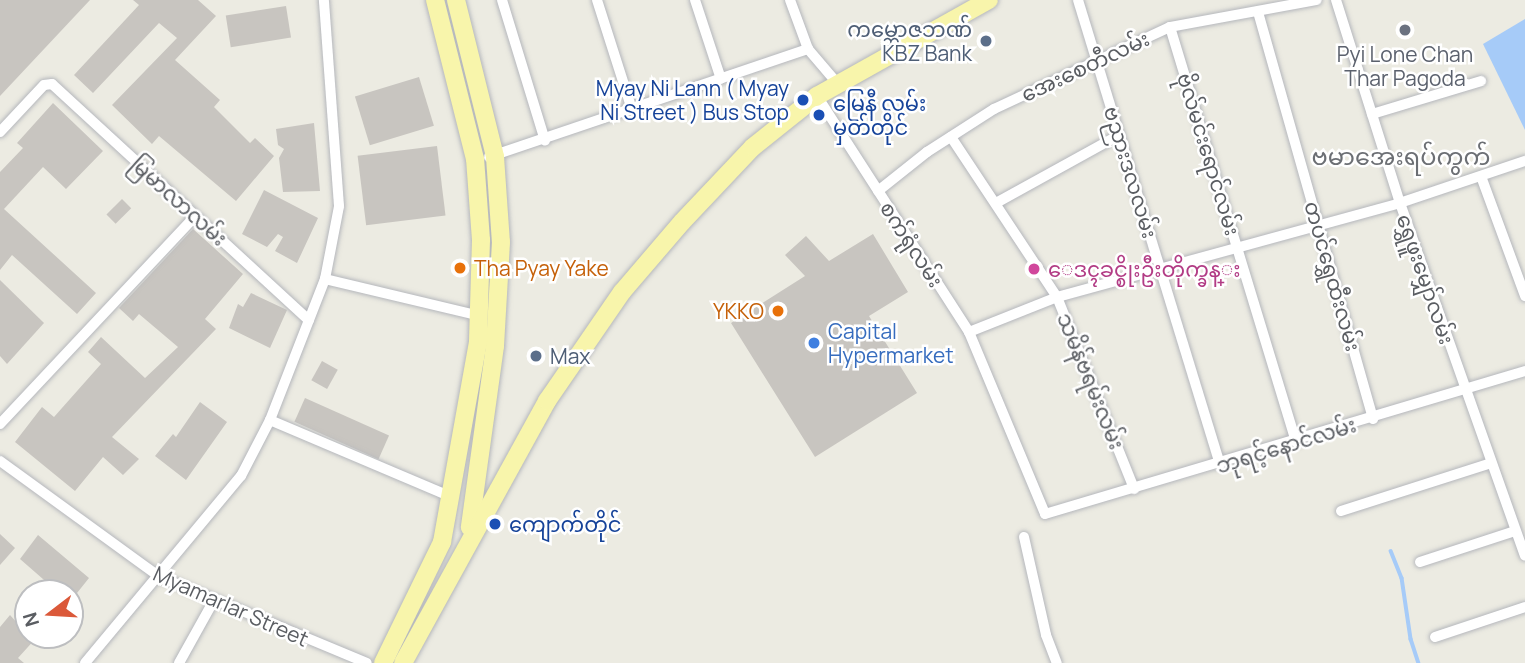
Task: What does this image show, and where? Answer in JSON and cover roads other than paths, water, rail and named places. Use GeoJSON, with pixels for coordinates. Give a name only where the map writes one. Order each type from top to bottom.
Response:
{"type":"FeatureCollection","features":[{"type":"Feature","properties":{"kind":"main road"},"geometry":{"type":"LineString","coordinates":[[383,663],[442,542],[472,382],[480,316],[481,240],[475,159],[435,0]]}},
{"type":"Feature","properties":{"kind":"main road"},"geometry":{"type":"LineString","coordinates":[[456,0],[495,156],[501,242],[491,388],[464,549]]}},
{"type":"Feature","properties":{"kind":"main road"},"geometry":{"type":"LineString","coordinates":[[403,663],[547,401],[622,292],[682,222],[753,147],[817,96],[989,0]]}},
{"type":"Feature","properties":{"kind":"main road"},"geometry":{"type":"LineString","coordinates":[[442,542],[464,549]]}},
{"type":"Feature","properties":{"kind":"street"},"geometry":{"type":"LineString","coordinates":[[85,663],[241,476],[270,420],[325,279],[339,206],[324,0]]}},
{"type":"Feature","properties":{"kind":"street"},"geometry":{"type":"LineString","coordinates":[[502,0],[545,141]]}},
{"type":"Feature","properties":{"kind":"street"},"geometry":{"type":"LineString","coordinates":[[597,0],[632,110]]}},
{"type":"Feature","properties":{"kind":"street"},"geometry":{"type":"LineString","coordinates":[[695,0],[721,79]]}},
{"type":"Feature","properties":{"kind":"street"},"geometry":{"type":"LineString","coordinates":[[790,0],[808,49],[837,83]]}},
{"type":"Feature","properties":{"kind":"street","name":"ဗညားဒလလမ်း"},"geometry":{"type":"LineString","coordinates":[[1077,0],[1220,465]]}},
{"type":"Feature","properties":{"kind":"street","name":"အေးစေတီလမ်း"},"geometry":{"type":"LineString","coordinates":[[878,191],[951,136],[1046,82],[1170,27],[1317,0]]}},
{"type":"Feature","properties":{"kind":"street","name":"ရွှေဖူးမျှော်လမ်း"},"geometry":{"type":"LineString","coordinates":[[1336,0],[1400,203],[1525,556]]}},
{"type":"Feature","properties":{"kind":"street","name":"တပင်ရွှေထီးလမ်း"},"geometry":{"type":"LineString","coordinates":[[1258,12],[1373,419]]}},
{"type":"Feature","properties":{"kind":"street","name":"ဗိုလ်မင်းရောင်လမ်း"},"geometry":{"type":"LineString","coordinates":[[1170,27],[1296,442]]}},
{"type":"Feature","properties":{"kind":"street"},"geometry":{"type":"LineString","coordinates":[[475,159],[545,141],[808,49]]}},
{"type":"Feature","properties":{"kind":"street"},"geometry":{"type":"LineString","coordinates":[[1372,114],[1481,81]]}},
{"type":"Feature","properties":{"kind":"street","name":"မြမာလာလမ်း"},"geometry":{"type":"LineString","coordinates":[[0,132],[48,84],[309,320]]}},
{"type":"Feature","properties":{"kind":"street","name":"စက်ရုံလမ်း"},"geometry":{"type":"LineString","coordinates":[[817,96],[969,332],[1045,514]]}},
{"type":"Feature","properties":{"kind":"street"},"geometry":{"type":"LineString","coordinates":[[996,203],[1119,135]]}},
{"type":"Feature","properties":{"kind":"street","name":"သမိန်ဗရမ်းလမ်း"},"geometry":{"type":"LineString","coordinates":[[951,136],[1058,297],[1134,489]]}},
{"type":"Feature","properties":{"kind":"street"},"geometry":{"type":"LineString","coordinates":[[969,332],[1058,297],[1400,203],[1482,179],[1525,161]]}},
{"type":"Feature","properties":{"kind":"street"},"geometry":{"type":"LineString","coordinates":[[1482,179],[1525,296]]}},
{"type":"Feature","properties":{"kind":"street"},"geometry":{"type":"LineString","coordinates":[[0,424],[195,216]]}},
{"type":"Feature","properties":{"kind":"street"},"geometry":{"type":"LineString","coordinates":[[325,279],[480,316]]}},
{"type":"Feature","properties":{"kind":"street","name":"ဘုရင့်နောင်လမ်း"},"geometry":{"type":"LineString","coordinates":[[1045,514],[1220,465],[1525,371]]}},
{"type":"Feature","properties":{"kind":"street"},"geometry":{"type":"LineString","coordinates":[[270,420],[451,497]]}},
{"type":"Feature","properties":{"kind":"street","name":"Myamarlar Street"},"geometry":{"type":"LineString","coordinates":[[0,461],[158,576],[328,655],[367,663]]}},
{"type":"Feature","properties":{"kind":"street"},"geometry":{"type":"LineString","coordinates":[[1342,511],[1491,463]]}},
{"type":"Feature","properties":{"kind":"street"},"geometry":{"type":"LineString","coordinates":[[1420,562],[1515,531]]}},
{"type":"Feature","properties":{"kind":"street"},"geometry":{"type":"LineString","coordinates":[[1024,537],[1046,635],[1057,663]]}},
{"type":"Feature","properties":{"kind":"street"},"geometry":{"type":"LineString","coordinates":[[178,663],[213,602]]}},
{"type":"Feature","properties":{"kind":"street"},"geometry":{"type":"LineString","coordinates":[[1435,637],[1525,607]]}},
{"type":"Feature","properties":{"kind":"water"},"geometry":{"type":"Polygon","coordinates":[[[1525,19],[1525,130],[1483,44],[1525,19]]]}},
{"type":"Feature","properties":{"kind":"waterway"},"geometry":{"type":"LineString","coordinates":[[1391,551],[1402,578],[1411,639],[1419,663]]}},
{"type":"Feature","properties":{"kind":"place","name":"Pyi Lone Chan Thar Pagoda"},"geometry":{"type":"Point","coordinates":[1405,30]}},
{"type":"Feature","properties":{"kind":"place","name":"ကမ္ဘောဇဘဏ် KBZ Bank"},"geometry":{"type":"Point","coordinates":[986,41]}},
{"type":"Feature","properties":{"kind":"place","name":"Myay Ni Lann ( Myay Ni Street ) Bus Stop"},"geometry":{"type":"Point","coordinates":[803,100]}},
{"type":"Feature","properties":{"kind":"place","name":"မြေနီ လမ်း မှတ်တိုင်"},"geometry":{"type":"Point","coordinates":[819,115]}},
{"type":"Feature","properties":{"kind":"place","name":"Tha Pyay Yake"},"geometry":{"type":"Point","coordinates":[460,268]}},
{"type":"Feature","properties":{"kind":"place","name":"ေဒၚခင္စိုးဦးတိုက္ခန္း"},"geometry":{"type":"Point","coordinates":[1034,269]}},
{"type":"Feature","properties":{"kind":"place","name":"YKKO"},"geometry":{"type":"Point","coordinates":[778,311]}},
{"type":"Feature","properties":{"kind":"place","name":"Capital Hypermarket"},"geometry":{"type":"Point","coordinates":[814,343]}},
{"type":"Feature","properties":{"kind":"place","name":"Max"},"geometry":{"type":"Point","coordinates":[536,356]}},
{"type":"Feature","properties":{"kind":"place","name":"ကျောက်တိုင်"},"geometry":{"type":"Point","coordinates":[495,524]}},
{"type":"Feature","properties":{"kind":"district","name":"ဗမာအေးရပ်ကွက်"},"geometry":{"type":"Point","coordinates":[1401,156]}}]}
